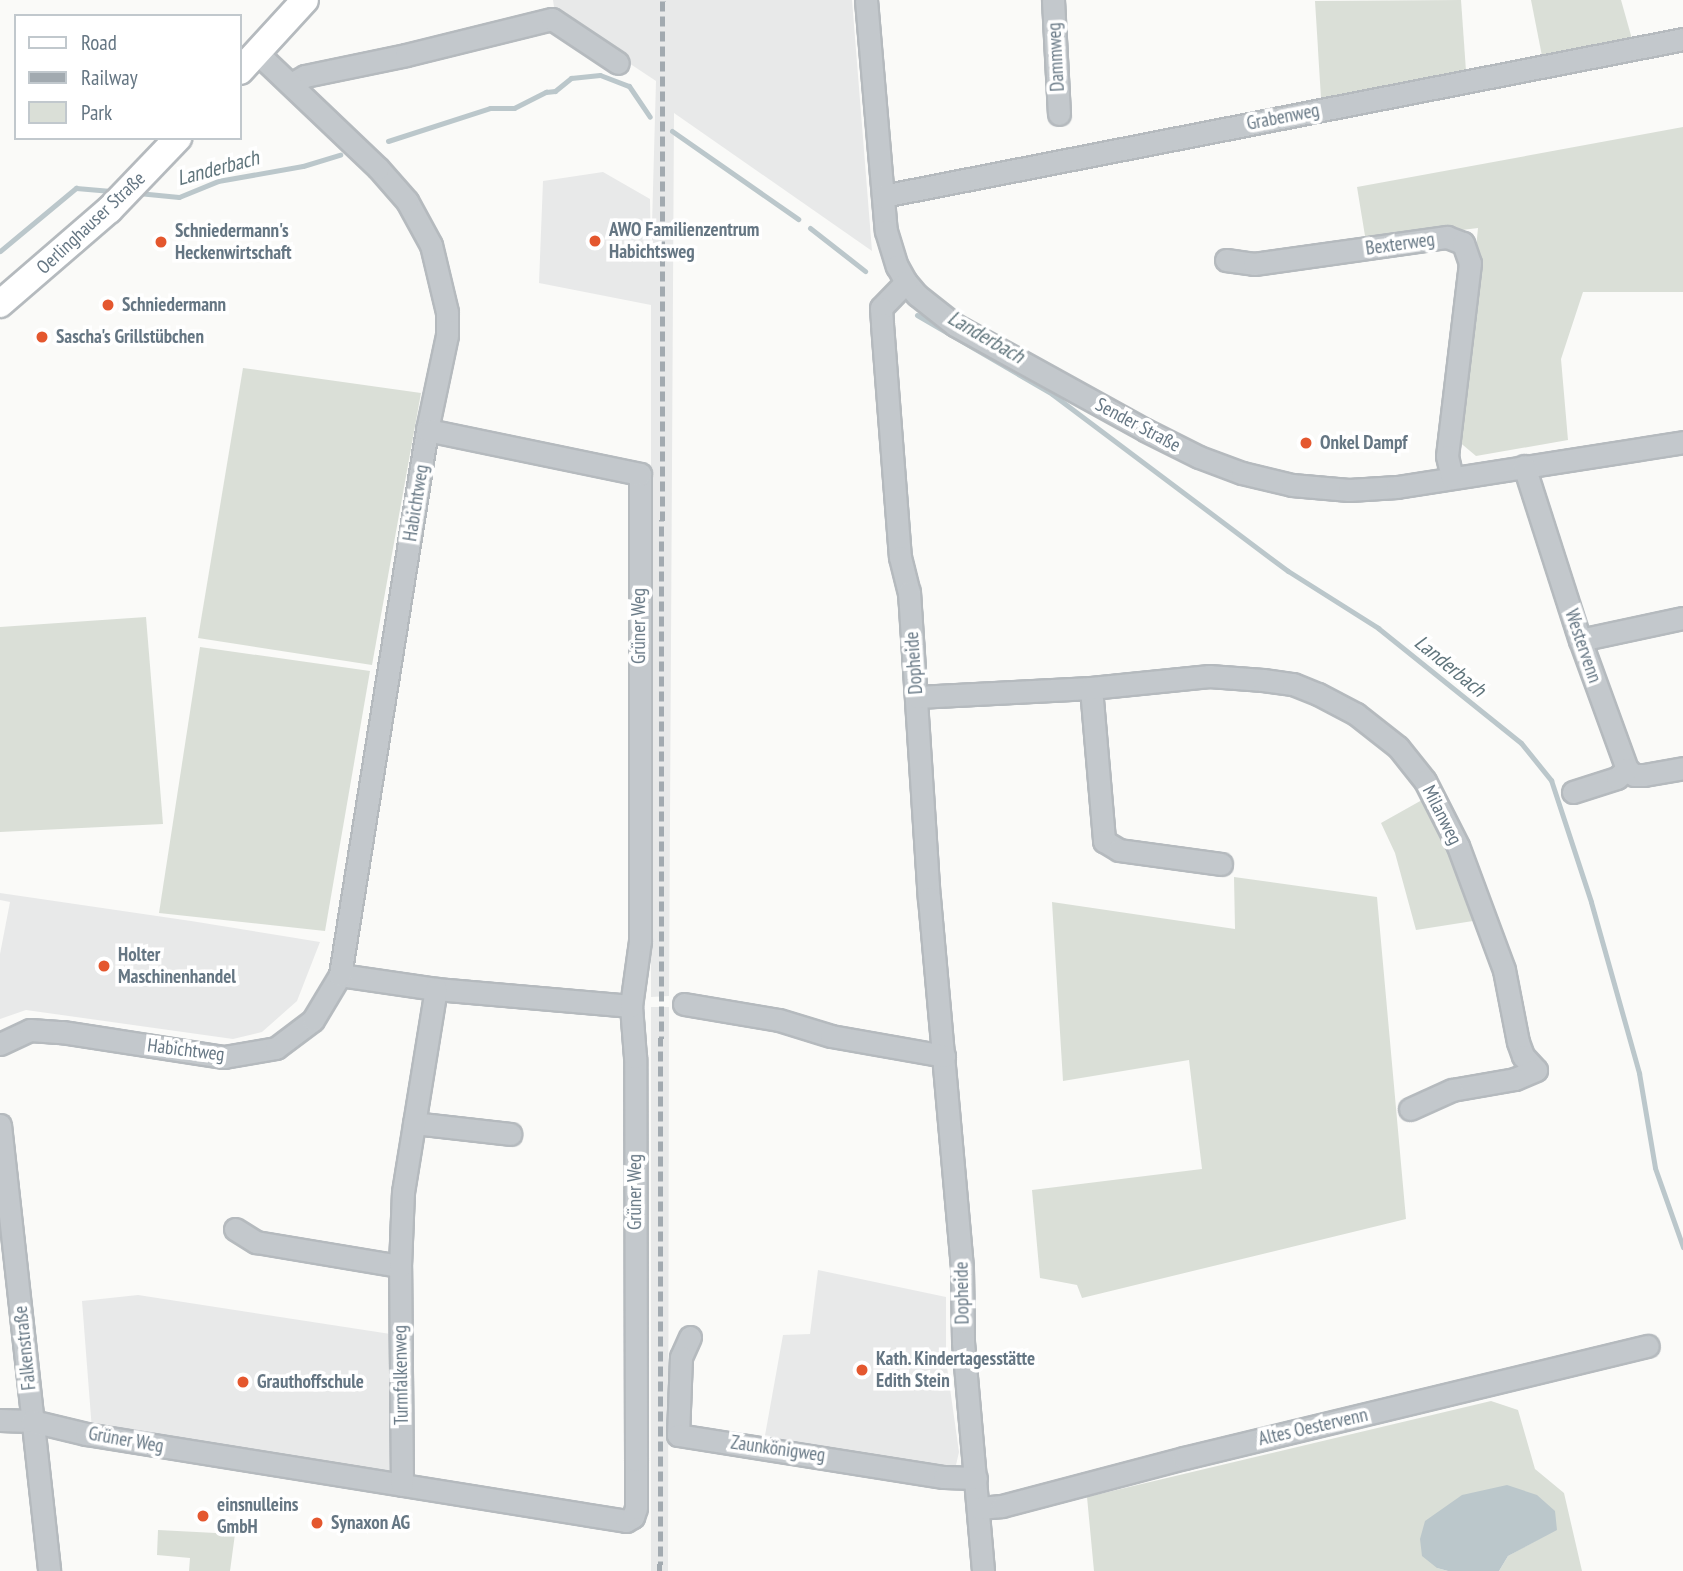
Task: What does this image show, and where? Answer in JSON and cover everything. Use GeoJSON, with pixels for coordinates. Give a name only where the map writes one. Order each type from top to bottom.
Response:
{"type":"FeatureCollection","features":[{"type":"Feature","properties":{"kind":"main road"},"geometry":{"type":"LineString","coordinates":[[248,62],[305,0]]}},
{"type":"Feature","properties":{"kind":"main road","name":"Oerlinghauser Straße"},"geometry":{"type":"LineString","coordinates":[[0,304],[109,210],[176,140]]}},
{"type":"Feature","properties":{"kind":"street","name":"Sender Straße"},"geometry":{"type":"LineString","coordinates":[[866,0],[886,231],[906,282],[917,295],[955,325],[1145,429],[1220,466],[1292,485],[1349,489],[1397,486],[1683,442]]}},
{"type":"Feature","properties":{"kind":"street","name":"Dammweg"},"geometry":{"type":"LineString","coordinates":[[1054,0],[1059,114]]}},
{"type":"Feature","properties":{"kind":"street"},"geometry":{"type":"LineString","coordinates":[[291,84],[305,76],[552,19],[618,63]]}},
{"type":"Feature","properties":{"kind":"street","name":"Grabenweg"},"geometry":{"type":"LineString","coordinates":[[883,196],[1683,39]]}},
{"type":"Feature","properties":{"kind":"street","name":"Habichtweg"},"geometry":{"type":"LineString","coordinates":[[0,1044],[30,1030],[225,1057],[276,1048],[313,1020],[340,975],[428,430],[447,335],[447,312],[431,246],[407,201],[378,168],[291,84],[248,62]]}},
{"type":"Feature","properties":{"kind":"street","name":"Bexterweg"},"geometry":{"type":"LineString","coordinates":[[1226,260],[1254,264],[1447,237],[1463,243],[1470,263],[1447,456],[1452,477]]}},
{"type":"Feature","properties":{"kind":"street","name":"Dopheide"},"geometry":{"type":"LineString","coordinates":[[906,282],[881,308],[900,557],[909,592],[929,898],[964,1290],[962,1342],[983,1571]]}},
{"type":"Feature","properties":{"kind":"street","name":"Grüner Weg"},"geometry":{"type":"LineString","coordinates":[[0,1420],[32,1421],[86,1434],[626,1521],[633,1517],[636,1507],[635,1057],[631,1006],[640,941],[640,474],[428,430]]}},
{"type":"Feature","properties":{"kind":"street","name":"Westervenn"},"geometry":{"type":"LineString","coordinates":[[1524,466],[1580,640],[1627,769]]}},
{"type":"Feature","properties":{"kind":"street"},"geometry":{"type":"LineString","coordinates":[[1580,640],[1683,618]]}},
{"type":"Feature","properties":{"kind":"street","name":"Milanweg"},"geometry":{"type":"LineString","coordinates":[[917,697],[1091,688],[1209,676],[1293,684],[1356,714],[1398,747],[1425,781],[1458,846],[1504,970],[1518,1042],[1523,1056],[1536,1070],[1515,1079],[1452,1090],[1409,1109]]}},
{"type":"Feature","properties":{"kind":"street"},"geometry":{"type":"LineString","coordinates":[[1091,688],[1104,841],[1119,850],[1221,864]]}},
{"type":"Feature","properties":{"kind":"street"},"geometry":{"type":"LineString","coordinates":[[1573,792],[1618,778],[1627,769],[1634,775],[1644,775],[1683,768]]}},
{"type":"Feature","properties":{"kind":"street"},"geometry":{"type":"LineString","coordinates":[[340,975],[436,989],[631,1006]]}},
{"type":"Feature","properties":{"kind":"street","name":"Turmfalkenweg"},"geometry":{"type":"LineString","coordinates":[[402,1485],[400,1266],[403,1192],[436,989]]}},
{"type":"Feature","properties":{"kind":"street"},"geometry":{"type":"LineString","coordinates":[[684,1004],[779,1020],[831,1037],[944,1056]]}},
{"type":"Feature","properties":{"kind":"street"},"geometry":{"type":"LineString","coordinates":[[414,1123],[510,1134]]}},
{"type":"Feature","properties":{"kind":"street","name":"Falkenstraße"},"geometry":{"type":"LineString","coordinates":[[0,1125],[49,1571]]}},
{"type":"Feature","properties":{"kind":"street"},"geometry":{"type":"LineString","coordinates":[[235,1228],[256,1242],[400,1266]]}},
{"type":"Feature","properties":{"kind":"street","name":"Zaunkönigweg"},"geometry":{"type":"LineString","coordinates":[[690,1337],[681,1357],[678,1434],[943,1477],[976,1478]]}},
{"type":"Feature","properties":{"kind":"street","name":"Altes Oestervenn"},"geometry":{"type":"LineString","coordinates":[[979,1508],[1002,1506],[1184,1458],[1648,1346]]}},
{"type":"Feature","properties":{"kind":"shaded area"},"geometry":{"type":"Polygon","coordinates":[[[553,0],[852,0],[872,251],[674,113],[669,996],[651,997],[651,305],[539,283],[543,181],[603,172],[650,199],[651,261],[656,81],[555,14],[553,0]]]}},
{"type":"Feature","properties":{"kind":"shaded area"},"geometry":{"type":"Polygon","coordinates":[[[0,893],[320,942],[297,1001],[262,1032],[233,1039],[26,1010],[0,1019],[0,954],[10,902],[0,900],[0,893]]]}},
{"type":"Feature","properties":{"kind":"shaded area"},"geometry":{"type":"Polygon","coordinates":[[[651,1007],[669,1007],[668,1571],[651,1571],[651,1007]]]}},
{"type":"Feature","properties":{"kind":"shaded area","name":"Kath. Kindertagesstätte Edith Stein"},"geometry":{"type":"Polygon","coordinates":[[[818,1270],[946,1297],[946,1360],[959,1452],[956,1465],[950,1469],[764,1441],[783,1335],[810,1334],[818,1270]]]}},
{"type":"Feature","properties":{"kind":"shaded area","name":"Grauthoffschule"},"geometry":{"type":"Polygon","coordinates":[[[138,1295],[397,1335],[396,1471],[389,1478],[92,1430],[82,1301],[138,1295]]]}},
{"type":"Feature","properties":{"kind":"shaded area"},"geometry":{"type":"Polygon","coordinates":[[[1507,1485],[1537,1495],[1555,1511],[1557,1530],[1508,1556],[1499,1571],[1448,1571],[1437,1568],[1422,1556],[1420,1539],[1425,1521],[1462,1495],[1507,1485]]]}},
{"type":"Feature","properties":{"kind":"green space"},"geometry":{"type":"Polygon","coordinates":[[[1461,0],[1466,71],[1321,98],[1315,1],[1461,0]]]}},
{"type":"Feature","properties":{"kind":"green space"},"geometry":{"type":"Polygon","coordinates":[[[1531,0],[1621,0],[1632,39],[1542,56],[1531,0]]]}},
{"type":"Feature","properties":{"kind":"green space"},"geometry":{"type":"Polygon","coordinates":[[[1683,127],[1683,292],[1583,292],[1561,359],[1568,440],[1476,456],[1457,440],[1478,228],[1366,242],[1357,187],[1683,127]]]}},
{"type":"Feature","properties":{"kind":"green space"},"geometry":{"type":"Polygon","coordinates":[[[243,368],[421,393],[372,665],[198,638],[243,368]]]}},
{"type":"Feature","properties":{"kind":"green space"},"geometry":{"type":"Polygon","coordinates":[[[146,617],[163,824],[0,832],[0,627],[146,617]]]}},
{"type":"Feature","properties":{"kind":"green space"},"geometry":{"type":"Polygon","coordinates":[[[200,647],[370,671],[325,931],[159,913],[200,647]]]}},
{"type":"Feature","properties":{"kind":"green space"},"geometry":{"type":"Polygon","coordinates":[[[1422,800],[1448,853],[1473,921],[1416,930],[1395,853],[1381,823],[1422,800]]]}},
{"type":"Feature","properties":{"kind":"green space"},"geometry":{"type":"Polygon","coordinates":[[[1234,877],[1377,897],[1406,1219],[1082,1298],[1077,1285],[1040,1278],[1032,1190],[1202,1169],[1189,1060],[1063,1081],[1052,902],[1235,929],[1234,877]]]}},
{"type":"Feature","properties":{"kind":"green space"},"geometry":{"type":"Polygon","coordinates":[[[1491,1401],[1518,1410],[1535,1469],[1564,1493],[1582,1571],[1499,1571],[1508,1556],[1557,1529],[1437,1568],[1448,1571],[1094,1571],[1087,1497],[1491,1401]]]}},
{"type":"Feature","properties":{"kind":"green space"},"geometry":{"type":"Polygon","coordinates":[[[158,1530],[235,1534],[230,1571],[189,1571],[190,1558],[157,1555],[158,1530]]]}},
{"type":"Feature","properties":{"kind":"waterway","name":"Landerbach"},"geometry":{"type":"LineString","coordinates":[[388,141],[490,108],[514,108],[546,92],[555,91],[571,78],[600,75],[629,86],[650,117]]}},
{"type":"Feature","properties":{"kind":"waterway","name":"Landerbach"},"geometry":{"type":"LineString","coordinates":[[672,131],[798,219]]}},
{"type":"Feature","properties":{"kind":"waterway","name":"Landerbach"},"geometry":{"type":"LineString","coordinates":[[138,193],[179,197],[218,181],[303,166],[340,155]]}},
{"type":"Feature","properties":{"kind":"waterway","name":"Landerbach"},"geometry":{"type":"LineString","coordinates":[[0,251],[76,188],[114,191]]}},
{"type":"Feature","properties":{"kind":"waterway","name":"Landerbach"},"geometry":{"type":"LineString","coordinates":[[810,228],[865,271]]}},
{"type":"Feature","properties":{"kind":"waterway","name":"Landerbach"},"geometry":{"type":"LineString","coordinates":[[917,315],[1052,394],[1288,571],[1378,628],[1521,743],[1551,780],[1591,902],[1639,1073],[1655,1168],[1683,1247]]}},
{"type":"Feature","properties":{"kind":"railway"},"geometry":{"type":"LineString","coordinates":[[660,1571],[663,0]]}},
{"type":"Feature","properties":{"kind":"place","name":"AWO Familienzentrum Habichtsweg"},"geometry":{"type":"Point","coordinates":[595,241]}},
{"type":"Feature","properties":{"kind":"place","name":"Schniedermann's Heckenwirtschaft"},"geometry":{"type":"Point","coordinates":[161,242]}},
{"type":"Feature","properties":{"kind":"place","name":"Schniedermann"},"geometry":{"type":"Point","coordinates":[108,305]}},
{"type":"Feature","properties":{"kind":"place","name":"Sascha's Grillstübchen"},"geometry":{"type":"Point","coordinates":[42,337]}},
{"type":"Feature","properties":{"kind":"place","name":"Onkel Dampf"},"geometry":{"type":"Point","coordinates":[1306,443]}},
{"type":"Feature","properties":{"kind":"place","name":"Holter Maschinenhandel"},"geometry":{"type":"Point","coordinates":[104,966]}},
{"type":"Feature","properties":{"kind":"place","name":"Kath. Kindertagesstätte Edith Stein"},"geometry":{"type":"Point","coordinates":[862,1370]}},
{"type":"Feature","properties":{"kind":"place","name":"Grauthoffschule"},"geometry":{"type":"Point","coordinates":[243,1382]}},
{"type":"Feature","properties":{"kind":"place","name":"einsnulleins GmbH"},"geometry":{"type":"Point","coordinates":[203,1516]}},
{"type":"Feature","properties":{"kind":"place","name":"Synaxon AG"},"geometry":{"type":"Point","coordinates":[317,1523]}}]}
